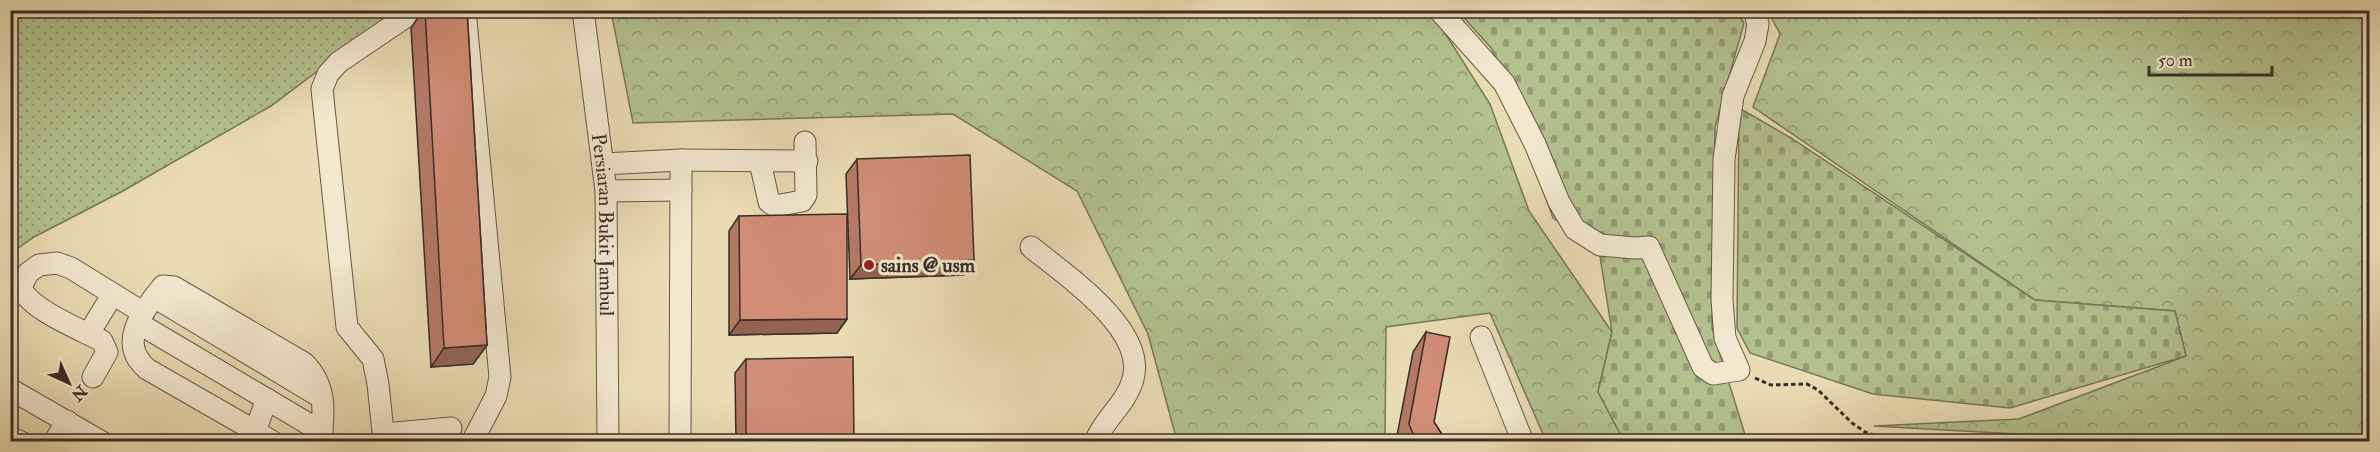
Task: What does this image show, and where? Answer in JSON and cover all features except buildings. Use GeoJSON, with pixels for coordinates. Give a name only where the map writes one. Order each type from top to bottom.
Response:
{"type":"FeatureCollection","features":[{"type":"Feature","properties":{"kind":"street"},"geometry":{"type":"LineString","coordinates":[[420,10],[410,14],[339,62],[328,74],[322,89],[346,327],[373,359],[384,438],[450,428]]}},
{"type":"Feature","properties":{"kind":"street"},"geometry":{"type":"LineString","coordinates":[[465,10],[500,377],[496,396],[472,441]]}},
{"type":"Feature","properties":{"kind":"street","name":"Persiaran Bukit Jambul"},"geometry":{"type":"LineString","coordinates":[[583,10],[606,191],[608,441]]}},
{"type":"Feature","properties":{"kind":"street"},"geometry":{"type":"LineString","coordinates":[[1439,10],[1504,83],[1535,144],[1559,202],[1575,230],[1600,245],[1649,247],[1703,367],[1713,374],[1739,370],[1725,338],[1722,300],[1724,169],[1733,96],[1755,41],[1758,24],[1754,10]]}},
{"type":"Feature","properties":{"kind":"street"},"geometry":{"type":"LineString","coordinates":[[603,164],[681,160],[760,162],[806,152],[806,195],[802,201],[775,206],[768,202],[760,162]]}},
{"type":"Feature","properties":{"kind":"street"},"geometry":{"type":"LineString","coordinates":[[680,441],[681,160]]}},
{"type":"Feature","properties":{"kind":"street"},"geometry":{"type":"LineString","coordinates":[[606,191],[681,190]]}},
{"type":"Feature","properties":{"kind":"street"},"geometry":{"type":"LineString","coordinates":[[1031,247],[1096,299],[1118,326],[1134,355],[1134,378],[1121,406],[1101,427],[1095,441]]}},
{"type":"Feature","properties":{"kind":"street"},"geometry":{"type":"LineString","coordinates":[[93,376],[106,352],[102,340],[58,320],[22,290],[22,282],[28,273],[39,266],[57,262],[145,311],[321,437],[325,409],[314,373],[304,363],[174,287],[164,286],[145,311],[133,338],[137,360],[147,369],[259,438],[267,399]]}},
{"type":"Feature","properties":{"kind":"street"},"geometry":{"type":"LineString","coordinates":[[88,333],[113,294]]}},
{"type":"Feature","properties":{"kind":"street"},"geometry":{"type":"LineString","coordinates":[[1481,337],[1523,441]]}},
{"type":"Feature","properties":{"kind":"street"},"geometry":{"type":"LineString","coordinates":[[10,389],[102,441]]}},
{"type":"Feature","properties":{"kind":"street"},"geometry":{"type":"LineString","coordinates":[[54,441],[67,421]]}},
{"type":"Feature","properties":{"kind":"street"},"geometry":{"type":"LineString","coordinates":[[10,437],[21,441]]}},
{"type":"Feature","properties":{"kind":"path"},"geometry":{"type":"LineString","coordinates":[[1739,370],[1771,385],[1807,384],[1818,390],[1852,423],[1865,432],[1903,441]]}},
{"type":"Feature","properties":{"kind":"green space"},"geometry":{"type":"Polygon","coordinates":[[[1735,10],[1744,23],[1715,127],[1712,328],[1747,441],[1624,441],[1598,392],[1612,332],[1599,250],[1553,218],[1492,49],[1458,11],[1735,10]]]}},
{"type":"Feature","properties":{"kind":"green space"},"geometry":{"type":"Polygon","coordinates":[[[11,11],[397,11],[271,106],[121,192],[34,237],[11,253],[11,11]]]}},
{"type":"Feature","properties":{"kind":"green space"},"geometry":{"type":"Polygon","coordinates":[[[611,11],[1431,11],[1490,104],[1529,211],[1612,332],[1598,392],[1624,441],[1546,441],[1490,313],[1386,327],[1385,441],[1177,441],[1148,334],[1077,191],[953,114],[633,123],[611,11]]]}},
{"type":"Feature","properties":{"kind":"green space"},"geometry":{"type":"Polygon","coordinates":[[[1768,11],[2369,11],[2369,441],[2083,442],[2068,437],[1874,426],[2019,419],[2186,356],[2175,311],[2035,300],[1753,107],[1780,34],[1768,11]]]}},
{"type":"Feature","properties":{"kind":"green space"},"geometry":{"type":"Polygon","coordinates":[[[1739,108],[1791,138],[2035,300],[2175,311],[2186,356],[2010,408],[1873,394],[1750,353],[1737,328],[1739,108]]]}},
{"type":"Feature","properties":{"kind":"place","name":"sains @ usm"},"geometry":{"type":"Point","coordinates":[869,265]}}]}
